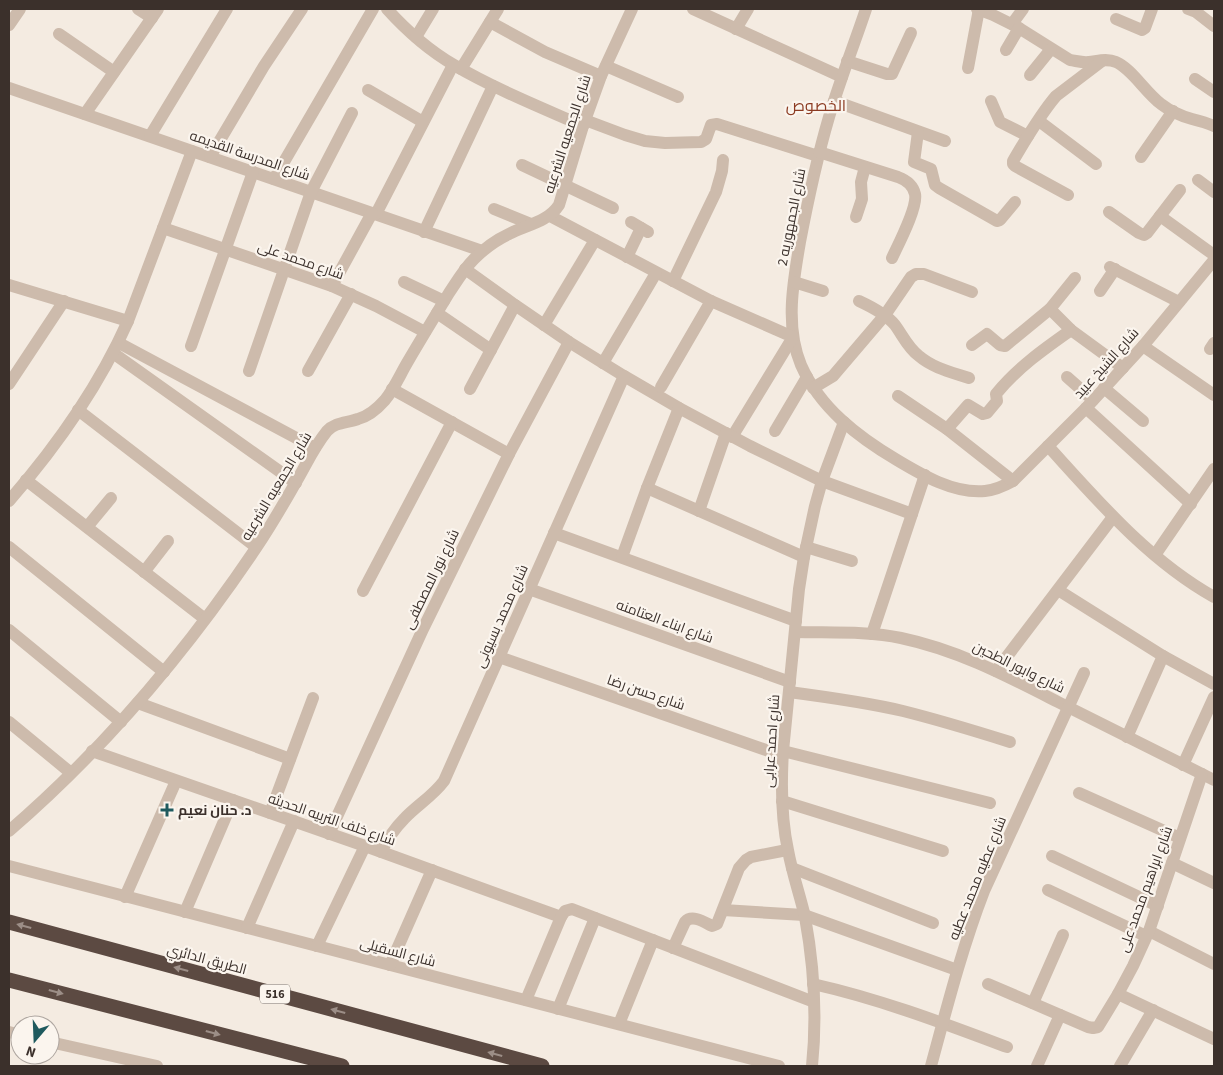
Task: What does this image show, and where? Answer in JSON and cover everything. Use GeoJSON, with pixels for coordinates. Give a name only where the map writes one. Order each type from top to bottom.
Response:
{"type":"FeatureCollection","features":[{"type":"Feature","properties":{"kind":"highway","name":"الطريق الدائري"},"geometry":{"type":"LineString","coordinates":[[9,922],[542,1066]]}},
{"type":"Feature","properties":{"kind":"highway"},"geometry":{"type":"LineString","coordinates":[[9,980],[342,1066]]}},
{"type":"Feature","properties":{"kind":"street"},"geometry":{"type":"LineString","coordinates":[[9,25],[20,9]]}},
{"type":"Feature","properties":{"kind":"street"},"geometry":{"type":"LineString","coordinates":[[85,114],[155,13],[138,9]]}},
{"type":"Feature","properties":{"kind":"street"},"geometry":{"type":"LineString","coordinates":[[150,136],[227,9]]}},
{"type":"Feature","properties":{"kind":"street"},"geometry":{"type":"LineString","coordinates":[[210,157],[264,66],[302,9]]}},
{"type":"Feature","properties":{"kind":"street"},"geometry":{"type":"LineString","coordinates":[[274,179],[373,9]]}},
{"type":"Feature","properties":{"kind":"street"},"geometry":{"type":"LineString","coordinates":[[387,9],[416,37],[457,67],[493,86],[584,123],[635,139],[665,143],[702,142],[706,139],[711,125],[717,124],[906,180],[915,193],[915,201],[913,210],[892,258]]}},
{"type":"Feature","properties":{"kind":"street"},"geometry":{"type":"LineString","coordinates":[[416,37],[433,9]]}},
{"type":"Feature","properties":{"kind":"street"},"geometry":{"type":"LineString","coordinates":[[332,286],[374,214],[423,122],[457,67],[498,9]]}},
{"type":"Feature","properties":{"kind":"street"},"geometry":{"type":"LineString","coordinates":[[693,9],[842,77]]}},
{"type":"Feature","properties":{"kind":"street"},"geometry":{"type":"LineString","coordinates":[[736,29],[748,9]]}},
{"type":"Feature","properties":{"kind":"street","name":"شارع الجمهوريه 2"},"geometry":{"type":"LineString","coordinates":[[866,9],[834,101],[819,154],[802,229],[794,282],[792,315],[793,337],[801,364],[810,383],[832,412],[882,451],[925,475],[953,487],[968,490],[984,491],[998,488],[1013,481]]}},
{"type":"Feature","properties":{"kind":"street"},"geometry":{"type":"LineString","coordinates":[[968,68],[978,9],[1015,26],[1070,60],[1079,62],[1111,60],[1118,63],[1125,67],[1150,95],[1172,111],[1191,119],[1213,122]]}},
{"type":"Feature","properties":{"kind":"street"},"geometry":{"type":"LineString","coordinates":[[1006,50],[1023,9]]}},
{"type":"Feature","properties":{"kind":"street"},"geometry":{"type":"LineString","coordinates":[[1116,19],[1142,30],[1145,28],[1152,9]]}},
{"type":"Feature","properties":{"kind":"street"},"geometry":{"type":"LineString","coordinates":[[1188,9],[1196,12],[1214,26]]}},
{"type":"Feature","properties":{"kind":"street","name":"شارع الجمعيه الشرعيه"},"geometry":{"type":"LineString","coordinates":[[9,830],[92,752],[164,672],[206,619],[256,547],[296,483],[315,448],[330,428],[371,414],[387,398],[425,332],[465,269],[482,251],[506,235],[550,216],[555,211],[559,204],[584,123],[629,10]]}},
{"type":"Feature","properties":{"kind":"street"},"geometry":{"type":"LineString","coordinates":[[490,22],[544,52],[678,97]]}},
{"type":"Feature","properties":{"kind":"street"},"geometry":{"type":"LineString","coordinates":[[847,61],[892,74],[911,33]]}},
{"type":"Feature","properties":{"kind":"street"},"geometry":{"type":"LineString","coordinates":[[59,34],[114,72]]}},
{"type":"Feature","properties":{"kind":"street"},"geometry":{"type":"LineString","coordinates":[[1030,74],[1051,48]]}},
{"type":"Feature","properties":{"kind":"street"},"geometry":{"type":"LineString","coordinates":[[1068,195],[1013,164],[1013,161],[1056,96],[1104,60]]}},
{"type":"Feature","properties":{"kind":"street"},"geometry":{"type":"LineString","coordinates":[[1195,79],[1214,92]]}},
{"type":"Feature","properties":{"kind":"street"},"geometry":{"type":"LineString","coordinates":[[424,232],[493,86]]}},
{"type":"Feature","properties":{"kind":"street"},"geometry":{"type":"LineString","coordinates":[[368,90],[423,122]]}},
{"type":"Feature","properties":{"kind":"street","name":"شارع المدرسة القديمه"},"geometry":{"type":"LineString","coordinates":[[10,91],[150,136],[482,251]]}},
{"type":"Feature","properties":{"kind":"street"},"geometry":{"type":"LineString","coordinates":[[834,101],[945,141]]}},
{"type":"Feature","properties":{"kind":"street"},"geometry":{"type":"LineString","coordinates":[[991,101],[1000,122],[1028,136]]}},
{"type":"Feature","properties":{"kind":"street"},"geometry":{"type":"LineString","coordinates":[[1141,158],[1172,111]]}},
{"type":"Feature","properties":{"kind":"street"},"geometry":{"type":"LineString","coordinates":[[249,371],[311,192],[352,113]]}},
{"type":"Feature","properties":{"kind":"street"},"geometry":{"type":"LineString","coordinates":[[1039,121],[1096,164]]}},
{"type":"Feature","properties":{"kind":"street"},"geometry":{"type":"LineString","coordinates":[[918,132],[914,162],[931,169],[939,188],[997,221],[1015,202]]}},
{"type":"Feature","properties":{"kind":"street"},"geometry":{"type":"LineString","coordinates":[[10,498],[53,446],[78,410],[116,348],[192,151]]}},
{"type":"Feature","properties":{"kind":"street"},"geometry":{"type":"LineString","coordinates":[[672,281],[716,192],[723,160]]}},
{"type":"Feature","properties":{"kind":"street"},"geometry":{"type":"LineString","coordinates":[[522,165],[613,208]]}},
{"type":"Feature","properties":{"kind":"street"},"geometry":{"type":"LineString","coordinates":[[856,217],[862,199],[861,182],[865,167]]}},
{"type":"Feature","properties":{"kind":"street"},"geometry":{"type":"LineString","coordinates":[[191,346],[253,172]]}},
{"type":"Feature","properties":{"kind":"street"},"geometry":{"type":"LineString","coordinates":[[1198,180],[1214,192]]}},
{"type":"Feature","properties":{"kind":"street"},"geometry":{"type":"LineString","coordinates":[[1109,212],[1144,235],[1180,190]]}},
{"type":"Feature","properties":{"kind":"street"},"geometry":{"type":"LineString","coordinates":[[494,208],[532,224]]}},
{"type":"Feature","properties":{"kind":"street"},"geometry":{"type":"LineString","coordinates":[[550,216],[710,301],[793,337],[729,435],[699,511]]}},
{"type":"Feature","properties":{"kind":"street"},"geometry":{"type":"LineString","coordinates":[[1160,216],[1214,255]]}},
{"type":"Feature","properties":{"kind":"street"},"geometry":{"type":"LineString","coordinates":[[626,257],[640,227]]}},
{"type":"Feature","properties":{"kind":"street","name":"شارع محمد على"},"geometry":{"type":"LineString","coordinates":[[162,228],[332,286],[401,318],[425,332]]}},
{"type":"Feature","properties":{"kind":"street"},"geometry":{"type":"LineString","coordinates":[[544,325],[595,240]]}},
{"type":"Feature","properties":{"kind":"street","name":"شارع الشيخ عبيد"},"geometry":{"type":"LineString","coordinates":[[1013,481],[1143,346],[1214,260]]}},
{"type":"Feature","properties":{"kind":"street"},"geometry":{"type":"LineString","coordinates":[[1100,291],[1112,268],[1179,302]]}},
{"type":"Feature","properties":{"kind":"street"},"geometry":{"type":"LineString","coordinates":[[465,269],[569,342],[679,408],[822,481],[912,514]]}},
{"type":"Feature","properties":{"kind":"street"},"geometry":{"type":"LineString","coordinates":[[603,363],[656,273]]}},
{"type":"Feature","properties":{"kind":"street"},"geometry":{"type":"LineString","coordinates":[[775,431],[810,383],[833,376],[884,315],[911,277],[916,274],[924,274],[972,292]]}},
{"type":"Feature","properties":{"kind":"street"},"geometry":{"type":"LineString","coordinates":[[972,345],[987,334],[1003,346],[1050,309],[1075,278]]}},
{"type":"Feature","properties":{"kind":"street"},"geometry":{"type":"LineString","coordinates":[[404,282],[444,301]]}},
{"type":"Feature","properties":{"kind":"street"},"geometry":{"type":"LineString","coordinates":[[794,282],[823,291]]}},
{"type":"Feature","properties":{"kind":"street"},"geometry":{"type":"LineString","coordinates":[[9,285],[128,320]]}},
{"type":"Feature","properties":{"kind":"street"},"geometry":{"type":"LineString","coordinates":[[308,371],[351,294]]}},
{"type":"Feature","properties":{"kind":"street"},"geometry":{"type":"LineString","coordinates":[[9,384],[64,301]]}},
{"type":"Feature","properties":{"kind":"street"},"geometry":{"type":"LineString","coordinates":[[661,387],[710,301]]}},
{"type":"Feature","properties":{"kind":"street"},"geometry":{"type":"LineString","coordinates":[[859,302],[874,308],[884,315],[895,325],[908,346],[928,363],[969,378]]}},
{"type":"Feature","properties":{"kind":"street"},"geometry":{"type":"LineString","coordinates":[[470,389],[515,305]]}},
{"type":"Feature","properties":{"kind":"street"},"geometry":{"type":"LineString","coordinates":[[1050,309],[1071,330],[1122,368]]}},
{"type":"Feature","properties":{"kind":"street"},"geometry":{"type":"LineString","coordinates":[[437,314],[490,350]]}},
{"type":"Feature","properties":{"kind":"street"},"geometry":{"type":"LineString","coordinates":[[947,429],[968,405],[983,414],[987,413],[997,401],[996,393],[1010,378],[1029,361],[1071,330]]}},
{"type":"Feature","properties":{"kind":"street","name":"شارع نور المصطفى"},"geometry":{"type":"LineString","coordinates":[[329,834],[423,629],[509,454],[569,342]]}},
{"type":"Feature","properties":{"kind":"street"},"geometry":{"type":"LineString","coordinates":[[1143,346],[1214,395]]}},
{"type":"Feature","properties":{"kind":"street"},"geometry":{"type":"LineString","coordinates":[[116,348],[315,448]]}},
{"type":"Feature","properties":{"kind":"street"},"geometry":{"type":"LineString","coordinates":[[116,348],[296,483]]}},
{"type":"Feature","properties":{"kind":"street","name":"شارع محمد بسيونى"},"geometry":{"type":"LineString","coordinates":[[381,852],[404,819],[432,796],[444,781],[624,376]]}},
{"type":"Feature","properties":{"kind":"street"},"geometry":{"type":"LineString","coordinates":[[1066,377],[1089,404],[1191,504]]}},
{"type":"Feature","properties":{"kind":"street"},"geometry":{"type":"LineString","coordinates":[[1104,388],[1143,421]]}},
{"type":"Feature","properties":{"kind":"street"},"geometry":{"type":"LineString","coordinates":[[392,389],[509,454]]}},
{"type":"Feature","properties":{"kind":"street"},"geometry":{"type":"LineString","coordinates":[[898,396],[947,429],[1013,481]]}},
{"type":"Feature","properties":{"kind":"street"},"geometry":{"type":"LineString","coordinates":[[622,557],[679,408]]}},
{"type":"Feature","properties":{"kind":"street"},"geometry":{"type":"LineString","coordinates":[[78,410],[256,547]]}},
{"type":"Feature","properties":{"kind":"street"},"geometry":{"type":"LineString","coordinates":[[364,591],[452,422]]}},
{"type":"Feature","properties":{"kind":"street","name":"شارع احمد عرابى"},"geometry":{"type":"LineString","coordinates":[[812,1066],[814,1051],[813,984],[804,915],[787,850],[782,801],[783,753],[805,552],[822,481],[844,422]]}},
{"type":"Feature","properties":{"kind":"street"},"geometry":{"type":"LineString","coordinates":[[1048,446],[1113,517],[1155,556],[1175,571],[1213,593]]}},
{"type":"Feature","properties":{"kind":"street"},"geometry":{"type":"LineString","coordinates":[[1155,556],[1191,504],[1209,486],[1214,469]]}},
{"type":"Feature","properties":{"kind":"street"},"geometry":{"type":"LineString","coordinates":[[872,634],[925,475]]}},
{"type":"Feature","properties":{"kind":"street"},"geometry":{"type":"LineString","coordinates":[[26,480],[206,619]]}},
{"type":"Feature","properties":{"kind":"street"},"geometry":{"type":"LineString","coordinates":[[647,488],[699,511],[805,552],[852,561]]}},
{"type":"Feature","properties":{"kind":"street"},"geometry":{"type":"LineString","coordinates":[[87,527],[111,498]]}},
{"type":"Feature","properties":{"kind":"street"},"geometry":{"type":"LineString","coordinates":[[996,671],[1113,517]]}},
{"type":"Feature","properties":{"kind":"street","name":"شارع وابور الطحين"},"geometry":{"type":"LineString","coordinates":[[554,532],[796,626],[900,638],[928,644],[954,653],[996,671],[1214,780]]}},
{"type":"Feature","properties":{"kind":"street"},"geometry":{"type":"LineString","coordinates":[[144,572],[168,541]]}},
{"type":"Feature","properties":{"kind":"street"},"geometry":{"type":"LineString","coordinates":[[9,547],[164,672]]}},
{"type":"Feature","properties":{"kind":"street","name":"شارع ابناء العتامنه"},"geometry":{"type":"LineString","coordinates":[[529,588],[790,687],[827,697],[901,711],[974,730],[1010,742]]}},
{"type":"Feature","properties":{"kind":"street"},"geometry":{"type":"LineString","coordinates":[[1058,590],[1163,656],[1214,684]]}},
{"type":"Feature","properties":{"kind":"street"},"geometry":{"type":"LineString","coordinates":[[9,630],[121,722]]}},
{"type":"Feature","properties":{"kind":"street"},"geometry":{"type":"LineString","coordinates":[[1127,736],[1163,656]]}},
{"type":"Feature","properties":{"kind":"street","name":"شارع حسن رضا"},"geometry":{"type":"LineString","coordinates":[[498,657],[783,753],[990,803]]}},
{"type":"Feature","properties":{"kind":"street","name":"شارع عطيه محمد عطيه"},"geometry":{"type":"LineString","coordinates":[[932,1066],[957,970],[984,891],[1084,672]]}},
{"type":"Feature","properties":{"kind":"street"},"geometry":{"type":"LineString","coordinates":[[1183,765],[1214,697]]}},
{"type":"Feature","properties":{"kind":"street"},"geometry":{"type":"LineString","coordinates":[[270,813],[313,698]]}},
{"type":"Feature","properties":{"kind":"street"},"geometry":{"type":"LineString","coordinates":[[138,703],[290,759]]}},
{"type":"Feature","properties":{"kind":"street"},"geometry":{"type":"LineString","coordinates":[[10,726],[71,773]]}},
{"type":"Feature","properties":{"kind":"street","name":"شارع خلف التربيه الحديثه"},"geometry":{"type":"LineString","coordinates":[[92,752],[294,821],[561,917]]}},
{"type":"Feature","properties":{"kind":"street","name":"شارع ابراهيم محمد على"},"geometry":{"type":"LineString","coordinates":[[1060,1015],[1088,1027],[1096,1028],[1100,1025],[1133,966],[1148,934],[1202,774]]}},
{"type":"Feature","properties":{"kind":"street"},"geometry":{"type":"LineString","coordinates":[[125,896],[176,781]]}},
{"type":"Feature","properties":{"kind":"street"},"geometry":{"type":"LineString","coordinates":[[1079,792],[1180,838]]}},
{"type":"Feature","properties":{"kind":"street"},"geometry":{"type":"LineString","coordinates":[[184,912],[234,800]]}},
{"type":"Feature","properties":{"kind":"street"},"geometry":{"type":"LineString","coordinates":[[782,801],[943,851]]}},
{"type":"Feature","properties":{"kind":"street"},"geometry":{"type":"LineString","coordinates":[[247,928],[294,821]]}},
{"type":"Feature","properties":{"kind":"street"},"geometry":{"type":"LineString","coordinates":[[317,946],[364,846]]}},
{"type":"Feature","properties":{"kind":"street"},"geometry":{"type":"LineString","coordinates":[[673,948],[686,920],[692,918],[712,926],[718,924],[739,868],[746,860],[751,857],[787,850]]}},
{"type":"Feature","properties":{"kind":"street"},"geometry":{"type":"LineString","coordinates":[[1052,856],[1158,906]]}},
{"type":"Feature","properties":{"kind":"street"},"geometry":{"type":"LineString","coordinates":[[1172,863],[1214,883]]}},
{"type":"Feature","properties":{"kind":"street","name":"شارع السقيلى"},"geometry":{"type":"LineString","coordinates":[[9,866],[780,1066]]}},
{"type":"Feature","properties":{"kind":"street"},"geometry":{"type":"LineString","coordinates":[[792,868],[933,923]]}},
{"type":"Feature","properties":{"kind":"street"},"geometry":{"type":"LineString","coordinates":[[390,965],[432,870]]}},
{"type":"Feature","properties":{"kind":"street"},"geometry":{"type":"LineString","coordinates":[[1048,890],[1214,964]]}},
{"type":"Feature","properties":{"kind":"street"},"geometry":{"type":"LineString","coordinates":[[526,1000],[561,917],[565,911],[572,909],[814,1002]]}},
{"type":"Feature","properties":{"kind":"street"},"geometry":{"type":"LineString","coordinates":[[723,910],[804,915],[957,970]]}},
{"type":"Feature","properties":{"kind":"street"},"geometry":{"type":"LineString","coordinates":[[558,1009],[595,918]]}},
{"type":"Feature","properties":{"kind":"street"},"geometry":{"type":"LineString","coordinates":[[1033,1003],[1063,935]]}},
{"type":"Feature","properties":{"kind":"street"},"geometry":{"type":"LineString","coordinates":[[618,1024],[653,940]]}},
{"type":"Feature","properties":{"kind":"street"},"geometry":{"type":"LineString","coordinates":[[813,984],[879,1001],[1007,1047]]}},
{"type":"Feature","properties":{"kind":"street"},"geometry":{"type":"LineString","coordinates":[[988,984],[1060,1015],[1037,1066]]}},
{"type":"Feature","properties":{"kind":"street"},"geometry":{"type":"LineString","coordinates":[[1118,994],[1214,1038]]}},
{"type":"Feature","properties":{"kind":"street"},"geometry":{"type":"LineString","coordinates":[[1120,1066],[1153,1010]]}},
{"type":"Feature","properties":{"kind":"street"},"geometry":{"type":"LineString","coordinates":[[60,1044],[157,1066]]}},
{"type":"Feature","properties":{"kind":"street"},"geometry":{"type":"LineString","coordinates":[[97,1066],[103,1054]]}},
{"type":"Feature","properties":{"kind":"place","name":"د. حنان نعيم"},"geometry":{"type":"Point","coordinates":[167,810]}},
{"type":"Feature","properties":{"kind":"district","name":"الخصوص"},"geometry":{"type":"Point","coordinates":[816,105]}}]}
